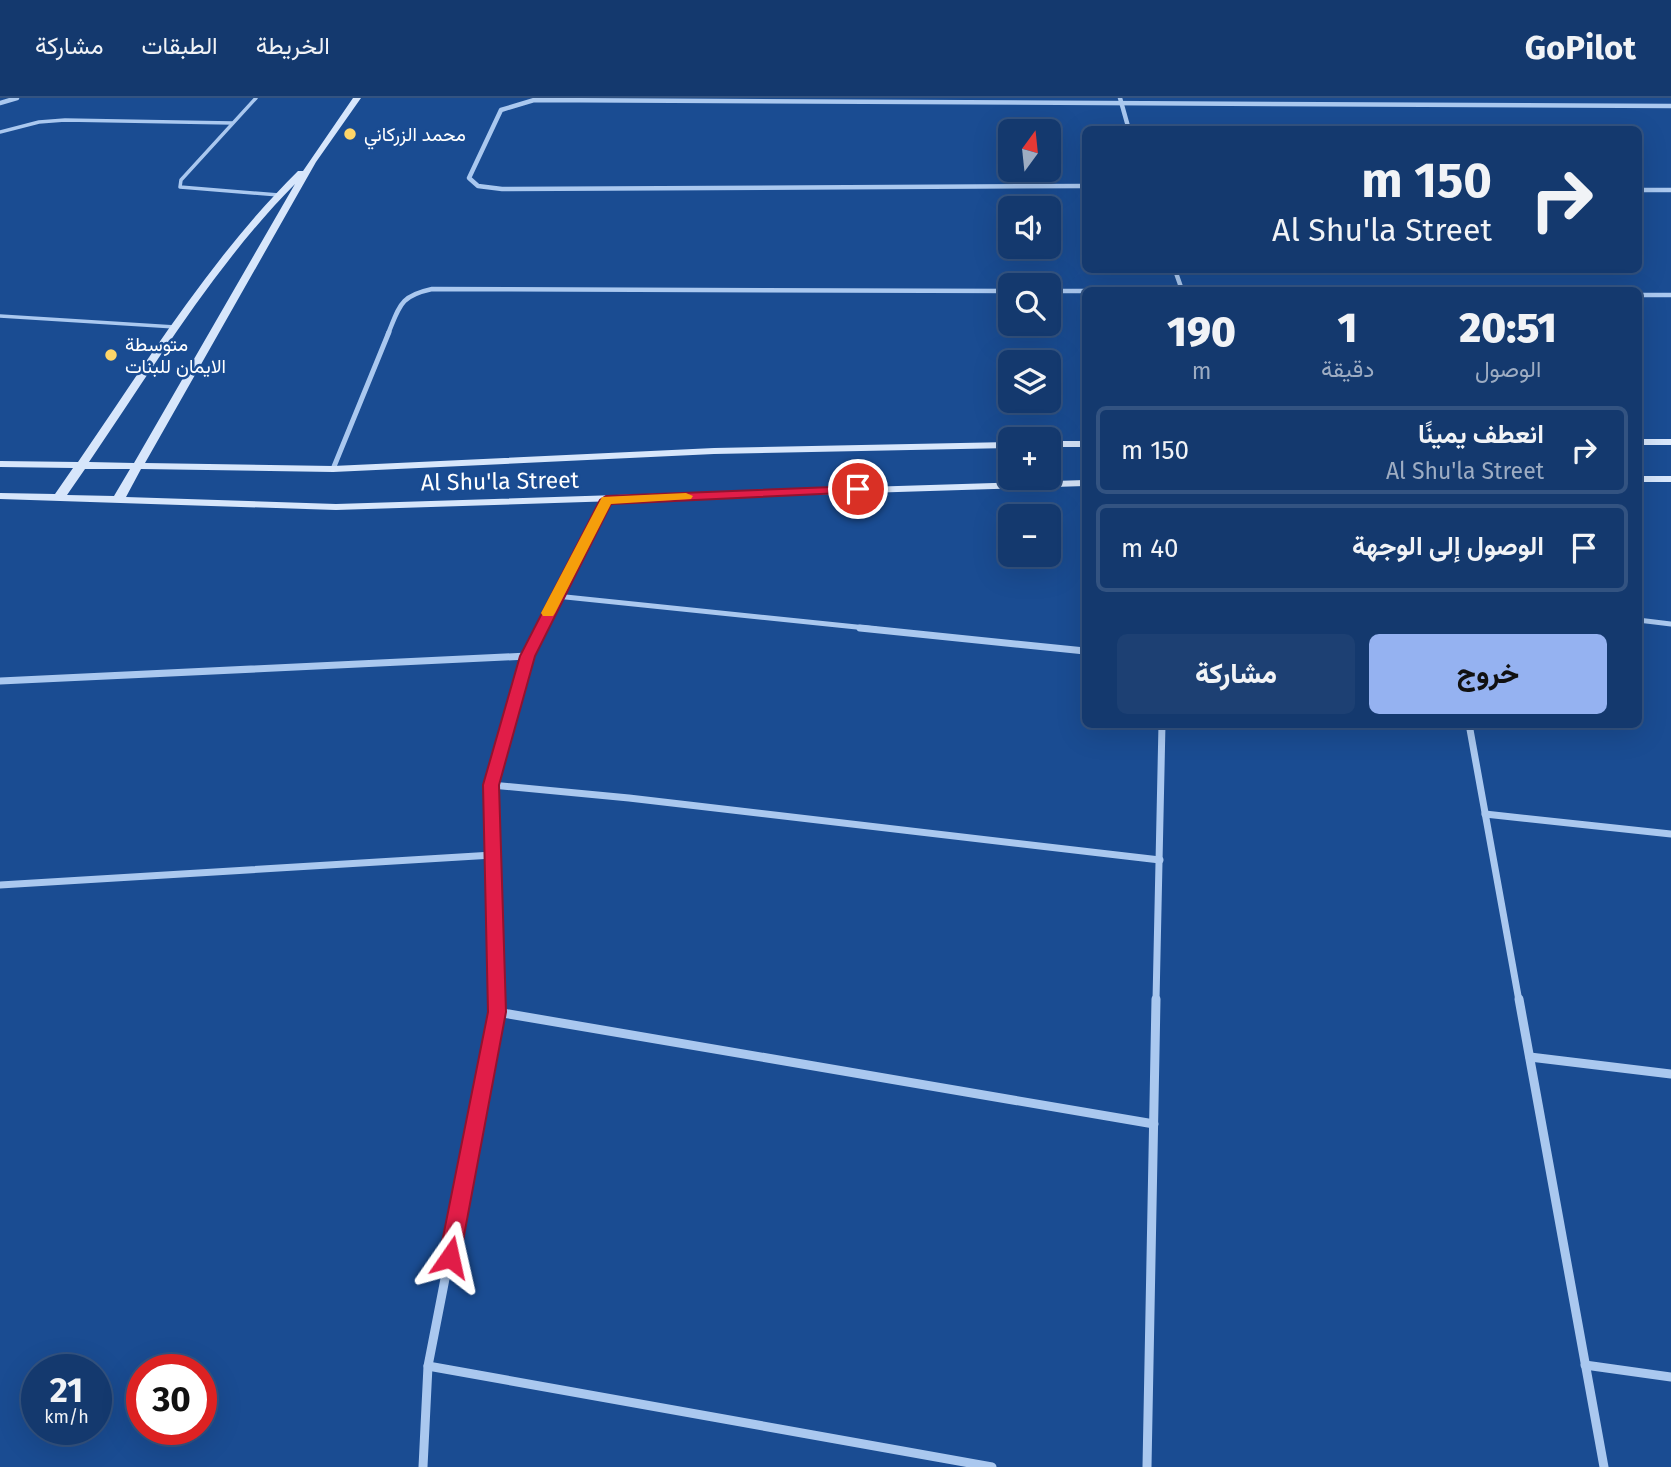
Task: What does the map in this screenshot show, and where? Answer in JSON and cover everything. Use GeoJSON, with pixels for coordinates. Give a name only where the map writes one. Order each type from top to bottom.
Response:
{"type":"FeatureCollection","features":[{"type":"Feature","properties":{"kind":"main road"},"geometry":{"type":"LineString","coordinates":[[118,500],[312,162],[357,98]]}},
{"type":"Feature","properties":{"kind":"main road"},"geometry":{"type":"LineString","coordinates":[[58,499],[220,264],[279,195],[312,162]]}},
{"type":"Feature","properties":{"kind":"main road"},"geometry":{"type":"LineString","coordinates":[[1642,442],[1671,442]]}},
{"type":"Feature","properties":{"kind":"main road","name":"Al Shu'la Street"},"geometry":{"type":"LineString","coordinates":[[0,464],[333,469],[728,451],[998,444]]}},
{"type":"Feature","properties":{"kind":"main road"},"geometry":{"type":"LineString","coordinates":[[1061,444],[1082,444]]}},
{"type":"Feature","properties":{"kind":"main road"},"geometry":{"type":"LineString","coordinates":[[1642,479],[1671,479]]}},
{"type":"Feature","properties":{"kind":"main road","name":"Al Shu'la Street"},"geometry":{"type":"LineString","coordinates":[[0,496],[336,507],[1082,483]]}},
{"type":"Feature","properties":{"kind":"street"},"geometry":{"type":"LineString","coordinates":[[0,103],[17,98]]}},
{"type":"Feature","properties":{"kind":"street"},"geometry":{"type":"LineString","coordinates":[[1082,186],[502,189],[478,186],[469,178],[501,110],[534,100],[1671,106]]}},
{"type":"Feature","properties":{"kind":"street"},"geometry":{"type":"LineString","coordinates":[[1120,101],[1128,126]]}},
{"type":"Feature","properties":{"kind":"street"},"geometry":{"type":"LineString","coordinates":[[1642,190],[1671,190]]}},
{"type":"Feature","properties":{"kind":"street"},"geometry":{"type":"LineString","coordinates":[[333,469],[401,302],[413,293],[432,289],[998,290]]}},
{"type":"Feature","properties":{"kind":"street"},"geometry":{"type":"LineString","coordinates":[[1061,291],[1082,291]]}},
{"type":"Feature","properties":{"kind":"street"},"geometry":{"type":"LineString","coordinates":[[1642,295],[1671,295]]}},
{"type":"Feature","properties":{"kind":"street"},"geometry":{"type":"LineString","coordinates":[[423,1467],[428,1366],[497,1012],[491,785],[528,656],[606,500]]}},
{"type":"Feature","properties":{"kind":"street"},"geometry":{"type":"LineString","coordinates":[[556,596],[1082,651]]}},
{"type":"Feature","properties":{"kind":"street"},"geometry":{"type":"LineString","coordinates":[[1642,620],[1671,624]]}},
{"type":"Feature","properties":{"kind":"street"},"geometry":{"type":"LineString","coordinates":[[0,681],[528,656]]}},
{"type":"Feature","properties":{"kind":"street"},"geometry":{"type":"LineString","coordinates":[[1147,1467],[1163,728]]}},
{"type":"Feature","properties":{"kind":"street"},"geometry":{"type":"LineString","coordinates":[[1470,728],[1604,1467]]}},
{"type":"Feature","properties":{"kind":"street"},"geometry":{"type":"LineString","coordinates":[[491,785],[629,797],[1160,860]]}},
{"type":"Feature","properties":{"kind":"street"},"geometry":{"type":"LineString","coordinates":[[1485,814],[1671,834]]}},
{"type":"Feature","properties":{"kind":"street"},"geometry":{"type":"LineString","coordinates":[[0,885],[493,856]]}},
{"type":"Feature","properties":{"kind":"street"},"geometry":{"type":"LineString","coordinates":[[497,1012],[1154,1124]]}},
{"type":"Feature","properties":{"kind":"street"},"geometry":{"type":"LineString","coordinates":[[1530,1057],[1671,1074]]}},
{"type":"Feature","properties":{"kind":"street"},"geometry":{"type":"LineString","coordinates":[[428,1366],[992,1467]]}},
{"type":"Feature","properties":{"kind":"street"},"geometry":{"type":"LineString","coordinates":[[1585,1366],[1671,1377]]}},
{"type":"Feature","properties":{"kind":"lane"},"geometry":{"type":"LineString","coordinates":[[256,98],[181,180],[180,187],[279,195]]}},
{"type":"Feature","properties":{"kind":"lane"},"geometry":{"type":"LineString","coordinates":[[0,132],[39,122],[65,120],[232,123]]}},
{"type":"Feature","properties":{"kind":"lane"},"geometry":{"type":"LineString","coordinates":[[0,316],[178,327]]}},
{"type":"Feature","properties":{"kind":"slow traffic"},"geometry":{"type":"LineString","coordinates":[[548,613],[606,500],[686,496]]}},
{"type":"Feature","properties":{"kind":"place","name":"محمد الزركاني"},"geometry":{"type":"Point","coordinates":[350,134]}},
{"type":"Feature","properties":{"kind":"place","name":"متوسطة الايمان للبنات"},"geometry":{"type":"Point","coordinates":[111,355]}},
{"type":"Feature","properties":{"kind":"route"},"geometry":{"type":"LineString","coordinates":[[450,1257],[497,1012],[491,785],[528,656],[606,500],[858,489]]}}]}
